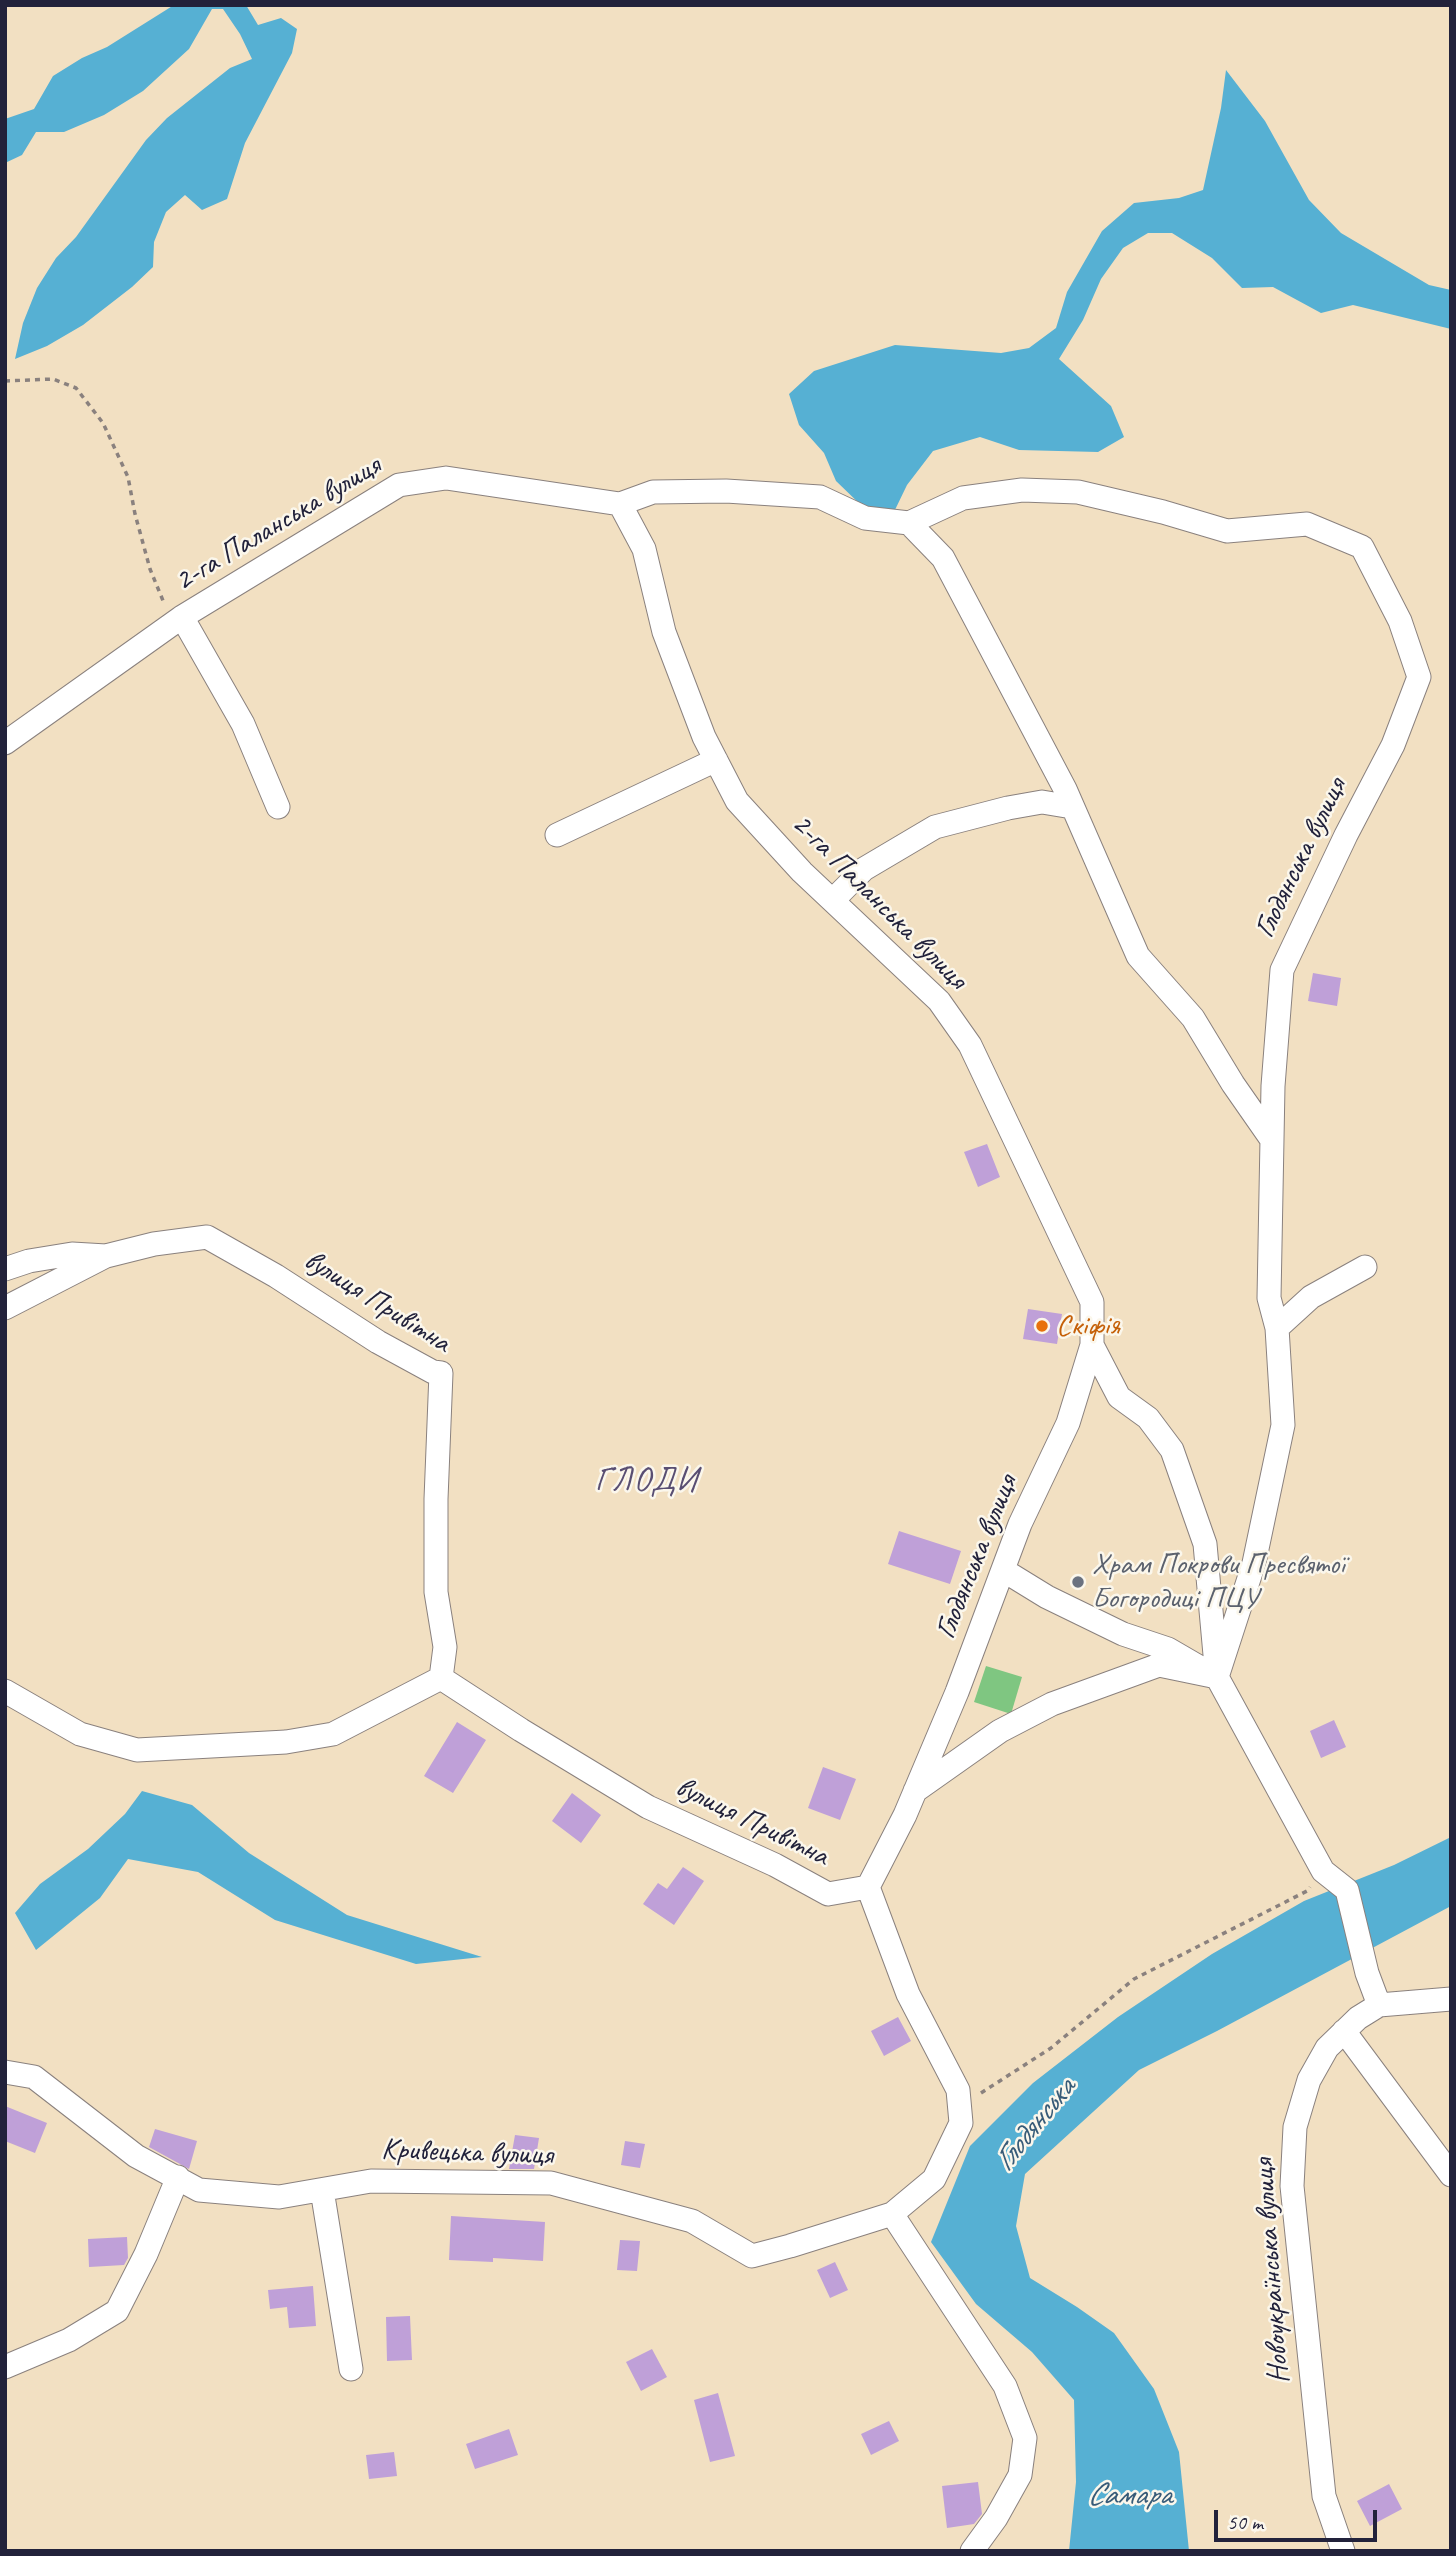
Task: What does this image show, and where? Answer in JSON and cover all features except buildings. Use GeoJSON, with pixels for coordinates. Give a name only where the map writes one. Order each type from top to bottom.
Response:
{"type":"FeatureCollection","features":[{"type":"Feature","properties":{"kind":"street","name":"2-га Паланська вулиця"},"geometry":{"type":"LineString","coordinates":[[5,743],[182,617],[399,485],[446,478],[620,504],[653,492],[726,491],[820,497],[865,518],[909,523]]}},
{"type":"Feature","properties":{"kind":"street","name":"Глодянська вулиця"},"geometry":{"type":"LineString","coordinates":[[909,523],[963,498],[1022,490],[1079,492],[1227,531],[1307,524],[1362,547],[1400,621],[1419,677],[1393,745],[1346,835],[1282,970],[1273,1086],[1269,1298],[1277,1328],[1283,1425],[1254,1563],[1217,1677],[1158,1665],[1052,1704],[1000,1731],[915,1791]]}},
{"type":"Feature","properties":{"kind":"street","name":"2-га Паланська вулиця"},"geometry":{"type":"LineString","coordinates":[[620,504],[644,549],[664,632],[704,737],[737,801],[802,872],[939,1001],[970,1045],[1092,1302],[1092,1345]]}},
{"type":"Feature","properties":{"kind":"street"},"geometry":{"type":"LineString","coordinates":[[909,523],[943,558],[1072,807],[1138,956],[1194,1018],[1233,1084],[1272,1140]]}},
{"type":"Feature","properties":{"kind":"street"},"geometry":{"type":"LineString","coordinates":[[182,617],[243,724],[278,807]]}},
{"type":"Feature","properties":{"kind":"street"},"geometry":{"type":"LineString","coordinates":[[557,835],[716,760]]}},
{"type":"Feature","properties":{"kind":"street"},"geometry":{"type":"LineString","coordinates":[[833,900],[864,869],[935,827],[1007,808],[1042,802],[1072,807]]}},
{"type":"Feature","properties":{"kind":"street","name":"вулиця Привітна"},"geometry":{"type":"LineString","coordinates":[[5,1308],[106,1256],[154,1244],[207,1237],[276,1276],[378,1342],[433,1372],[441,1373],[436,1499],[436,1592],[445,1647],[442,1678],[521,1730],[648,1807],[775,1865],[828,1894],[868,1887]]}},
{"type":"Feature","properties":{"kind":"street"},"geometry":{"type":"LineString","coordinates":[[5,1269],[29,1261],[72,1254],[106,1256]]}},
{"type":"Feature","properties":{"kind":"street"},"geometry":{"type":"LineString","coordinates":[[1277,1328],[1311,1297],[1365,1266]]}},
{"type":"Feature","properties":{"kind":"street"},"geometry":{"type":"LineString","coordinates":[[1092,1345],[1119,1397],[1148,1418],[1172,1450],[1205,1544],[1217,1677],[1323,1871],[1348,1891],[1367,1973],[1379,2005],[1451,1999]]}},
{"type":"Feature","properties":{"kind":"street","name":"Глодянська вулиця"},"geometry":{"type":"LineString","coordinates":[[868,1887],[915,1791],[957,1692],[1020,1524],[1068,1423],[1092,1345]]}},
{"type":"Feature","properties":{"kind":"street"},"geometry":{"type":"LineString","coordinates":[[1003,1570],[1047,1597],[1123,1634],[1168,1649],[1217,1677]]}},
{"type":"Feature","properties":{"kind":"street"},"geometry":{"type":"LineString","coordinates":[[5,1691],[80,1734],[137,1750],[286,1742],[333,1734],[442,1678]]}},
{"type":"Feature","properties":{"kind":"street"},"geometry":{"type":"LineString","coordinates":[[868,1887],[908,1994],[958,2090],[961,2123],[934,2179],[892,2214],[1005,2386],[1025,2438],[1020,2475],[996,2518],[972,2551]]}},
{"type":"Feature","properties":{"kind":"street","name":"Новоукраїнська вулиця"},"geometry":{"type":"LineString","coordinates":[[1340,2549],[1324,2496],[1292,2186],[1295,2127],[1309,2080],[1327,2048],[1358,2018],[1379,2005]]}},
{"type":"Feature","properties":{"kind":"street"},"geometry":{"type":"LineString","coordinates":[[1344,2031],[1451,2175]]}},
{"type":"Feature","properties":{"kind":"street","name":"Кривецька вулиця"},"geometry":{"type":"LineString","coordinates":[[5,2072],[34,2077],[136,2155],[199,2190],[279,2197],[370,2181],[551,2183],[692,2221],[752,2256],[892,2214]]}},
{"type":"Feature","properties":{"kind":"street"},"geometry":{"type":"LineString","coordinates":[[5,2367],[69,2340],[117,2311],[146,2254],[178,2177]]}},
{"type":"Feature","properties":{"kind":"street"},"geometry":{"type":"LineString","coordinates":[[322,2190],[351,2369]]}},
{"type":"Feature","properties":{"kind":"path"},"geometry":{"type":"LineString","coordinates":[[5,381],[54,379],[76,388],[103,423],[128,477],[138,525],[162,602],[182,617]]}},
{"type":"Feature","properties":{"kind":"path"},"geometry":{"type":"LineString","coordinates":[[959,2105],[1051,2048],[1134,1979],[1307,1891],[1323,1871]]}},
{"type":"Feature","properties":{"kind":"green space"},"geometry":{"type":"Polygon","coordinates":[[[986,1666],[1022,1677],[1011,1714],[974,1702],[986,1666]]]}},
{"type":"Feature","properties":{"kind":"water"},"geometry":{"type":"Polygon","coordinates":[[[174,5],[246,5],[258,25],[281,18],[297,29],[292,53],[245,143],[227,199],[202,210],[185,195],[166,212],[154,242],[153,267],[83,325],[47,346],[15,359],[23,323],[37,288],[56,258],[76,237],[146,140],[167,118],[230,68],[252,59],[240,34],[223,9],[212,9],[189,49],[143,91],[104,115],[64,132],[36,132],[22,155],[5,163],[5,119],[34,109],[53,76],[82,58],[107,47],[174,5]]]}},
{"type":"Feature","properties":{"kind":"water"},"geometry":{"type":"Polygon","coordinates":[[[1226,70],[1265,121],[1309,200],[1341,233],[1429,285],[1451,290],[1451,329],[1353,305],[1321,313],[1273,287],[1242,288],[1212,258],[1172,233],[1148,233],[1123,248],[1101,279],[1083,320],[1059,359],[1111,406],[1124,437],[1098,452],[1019,450],[980,437],[933,451],[907,485],[893,514],[864,508],[836,481],[824,453],[799,425],[789,394],[814,371],[895,345],[1001,353],[1029,348],[1056,328],[1067,292],[1102,231],[1134,203],[1179,198],[1203,190],[1221,108],[1226,70]]]}},
{"type":"Feature","properties":{"kind":"water"},"geometry":{"type":"Polygon","coordinates":[[[142,1791],[192,1805],[249,1853],[347,1915],[482,1957],[416,1964],[275,1920],[198,1872],[128,1859],[100,1898],[36,1950],[15,1913],[40,1884],[88,1849],[125,1814],[142,1791]]]}},
{"type":"Feature","properties":{"kind":"water","name":"Самара"},"geometry":{"type":"Polygon","coordinates":[[[1451,1837],[1451,1906],[1139,2070],[1025,2174],[1016,2226],[1030,2278],[1114,2333],[1154,2389],[1179,2452],[1189,2551],[1069,2551],[1076,2482],[1074,2400],[1032,2352],[976,2304],[931,2242],[970,2146],[1033,2083],[1118,2017],[1212,1954],[1304,1901],[1394,1865],[1451,1837]]]}},
{"type":"Feature","properties":{"kind":"place","name":"Скіфія"},"geometry":{"type":"Point","coordinates":[1042,1326]}},
{"type":"Feature","properties":{"kind":"place","name":"Храм Покрови Пресвятої Богородиці ПЦУ"},"geometry":{"type":"Point","coordinates":[1078,1582]}},
{"type":"Feature","properties":{"kind":"district","name":"ГЛОДИ"},"geometry":{"type":"Point","coordinates":[647,1481]}},
{"type":"Feature","properties":{"kind":"water label","name":"Глодянська"},"geometry":{"type":"Point","coordinates":[1035,2125]}}]}
